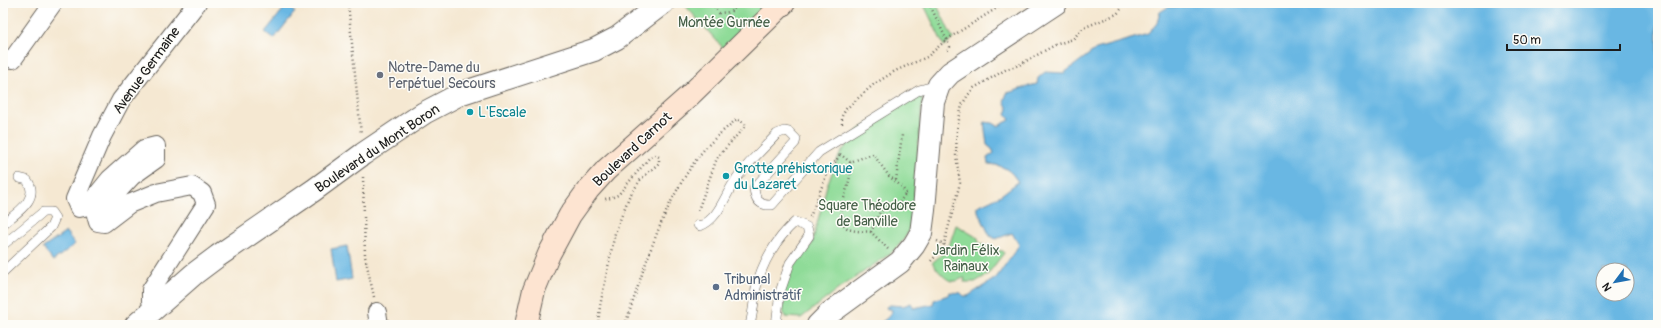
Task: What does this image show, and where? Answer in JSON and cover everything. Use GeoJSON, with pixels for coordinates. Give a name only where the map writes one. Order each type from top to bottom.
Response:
{"type":"FeatureCollection","features":[{"type":"Feature","properties":{"kind":"main road","name":"Boulevard Carnot"},"geometry":{"type":"LineString","coordinates":[[526,325],[534,290],[549,254],[570,215],[588,190],[606,170],[687,98],[784,3]]}},
{"type":"Feature","properties":{"kind":"street"},"geometry":{"type":"LineString","coordinates":[[13,59],[53,3]]}},
{"type":"Feature","properties":{"kind":"street","name":"Avenue Germaine"},"geometry":{"type":"LineString","coordinates":[[156,308],[151,301],[151,290],[206,204],[202,193],[192,186],[156,193],[129,204],[104,223],[98,222],[96,215],[132,176],[156,159],[156,146],[144,149],[110,179],[88,206],[79,208],[75,199],[102,136],[121,100],[197,3]]}},
{"type":"Feature","properties":{"kind":"street","name":"Boulevard du Mont Boron"},"geometry":{"type":"LineString","coordinates":[[136,325],[194,274],[218,256],[314,190],[362,154],[424,113],[462,93],[594,50],[617,38],[663,3]]}},
{"type":"Feature","properties":{"kind":"street"},"geometry":{"type":"LineString","coordinates":[[818,325],[830,313],[900,262],[914,245],[921,233],[916,194],[933,102],[941,82],[964,63],[1056,3]]}},
{"type":"Feature","properties":{"kind":"lane"},"geometry":{"type":"LineString","coordinates":[[698,225],[703,225],[714,216],[738,176],[777,134],[784,131],[790,132],[796,140],[795,143],[754,188],[755,196],[759,203],[766,205],[772,205],[819,152],[845,134],[919,90],[941,82]]}},
{"type":"Feature","properties":{"kind":"lane"},"geometry":{"type":"LineString","coordinates":[[3,224],[27,203],[31,195],[32,186],[27,180],[18,178]]}},
{"type":"Feature","properties":{"kind":"lane"},"geometry":{"type":"LineString","coordinates":[[3,245],[43,212],[51,212],[55,218],[51,227],[3,272]]}},
{"type":"Feature","properties":{"kind":"lane"},"geometry":{"type":"LineString","coordinates":[[750,325],[756,287],[766,260],[784,232],[795,222],[807,227],[809,236],[790,263],[780,292],[776,325]]}},
{"type":"Feature","properties":{"kind":"path"},"geometry":{"type":"LineString","coordinates":[[712,3],[720,13],[730,12],[741,3]]}},
{"type":"Feature","properties":{"kind":"path"},"geometry":{"type":"LineString","coordinates":[[930,3],[950,47],[935,70],[941,82]]}},
{"type":"Feature","properties":{"kind":"path"},"geometry":{"type":"LineString","coordinates":[[807,227],[826,176],[845,146],[842,116],[852,103],[883,78],[927,57],[946,40],[1005,3]]}},
{"type":"Feature","properties":{"kind":"path"},"geometry":{"type":"LineString","coordinates":[[931,261],[941,250],[944,244],[960,183],[956,155],[957,129],[962,105],[968,95],[974,88],[1005,70],[1019,65],[1055,46],[1073,39],[1083,28],[1117,14],[1122,8],[1122,3]]}},
{"type":"Feature","properties":{"kind":"path"},"geometry":{"type":"LineString","coordinates":[[626,325],[652,243],[671,200],[697,159],[720,134],[737,119],[746,125],[717,158],[699,206],[696,220],[698,225]]}},
{"type":"Feature","properties":{"kind":"path"},"geometry":{"type":"LineString","coordinates":[[896,180],[902,135]]}},
{"type":"Feature","properties":{"kind":"path"},"geometry":{"type":"LineString","coordinates":[[840,154],[850,162]]}},
{"type":"Feature","properties":{"kind":"path"},"geometry":{"type":"LineString","coordinates":[[850,162],[873,154],[889,176],[916,194],[899,203],[887,207],[880,212],[871,232]]}},
{"type":"Feature","properties":{"kind":"path"},"geometry":{"type":"LineString","coordinates":[[588,190],[597,197],[605,199],[615,197],[650,157],[655,155],[659,157],[658,163],[642,179],[628,197],[615,233],[600,306],[598,325]]}},
{"type":"Feature","properties":{"kind":"path"},"geometry":{"type":"LineString","coordinates":[[850,162],[850,179],[844,196],[842,220],[846,227],[850,230],[871,232],[900,262]]}},
{"type":"Feature","properties":{"kind":"path"},"geometry":{"type":"LineString","coordinates":[[944,244],[948,249]]}},
{"type":"Feature","properties":{"kind":"green space","name":"Montée Gurnée"},"geometry":{"type":"Polygon","coordinates":[[[683,3],[769,3],[724,49],[683,3]]]}},
{"type":"Feature","properties":{"kind":"green space"},"geometry":{"type":"Polygon","coordinates":[[[923,3],[936,3],[953,39],[944,46],[923,3]]]}},
{"type":"Feature","properties":{"kind":"green space","name":"Square Théodore de Banville"},"geometry":{"type":"Polygon","coordinates":[[[923,93],[913,206],[910,228],[903,241],[891,253],[840,288],[801,318],[785,317],[783,309],[784,291],[794,265],[812,244],[827,185],[840,154],[858,130],[923,93]]]}},
{"type":"Feature","properties":{"kind":"green space","name":"Jardin Félix Rainaux"},"geometry":{"type":"Polygon","coordinates":[[[956,225],[978,238],[979,243],[993,250],[1003,251],[1004,253],[987,275],[975,282],[964,282],[965,278],[956,281],[948,280],[932,263],[948,249],[956,225]]]}},
{"type":"Feature","properties":{"kind":"water"},"geometry":{"type":"Polygon","coordinates":[[[1192,3],[1658,3],[1658,325],[877,325],[886,319],[891,313],[891,309],[887,309],[886,307],[890,305],[903,306],[911,303],[914,308],[933,304],[934,300],[948,295],[950,292],[961,293],[964,296],[968,296],[996,278],[1019,245],[1012,233],[996,239],[990,236],[976,207],[1001,195],[1018,182],[1006,169],[988,164],[987,158],[994,153],[987,145],[984,122],[993,123],[998,126],[1010,120],[1006,114],[1008,109],[1004,101],[1007,93],[1037,84],[1038,78],[1045,72],[1064,73],[1096,49],[1148,34],[1157,23],[1160,12],[1168,7],[1186,6],[1192,3]]]}},
{"type":"Feature","properties":{"kind":"water"},"geometry":{"type":"Polygon","coordinates":[[[290,5],[293,6],[293,11],[295,12],[274,39],[265,32],[286,6],[288,7],[290,5]]]}},
{"type":"Feature","properties":{"kind":"water"},"geometry":{"type":"Polygon","coordinates":[[[66,232],[75,244],[53,261],[43,248],[66,232]]]}},
{"type":"Feature","properties":{"kind":"water"},"geometry":{"type":"Polygon","coordinates":[[[347,246],[352,279],[336,282],[331,249],[347,246]]]}},
{"type":"Feature","properties":{"kind":"place","name":"Notre-Dame du Perpétuel Secours"},"geometry":{"type":"Point","coordinates":[380,75]}},
{"type":"Feature","properties":{"kind":"place","name":"L'Escale"},"geometry":{"type":"Point","coordinates":[470,112]}},
{"type":"Feature","properties":{"kind":"place","name":"Grotte préhistorique du Lazaret"},"geometry":{"type":"Point","coordinates":[726,176]}},
{"type":"Feature","properties":{"kind":"place","name":"Tribunal Administratif"},"geometry":{"type":"Point","coordinates":[716,287]}}]}
